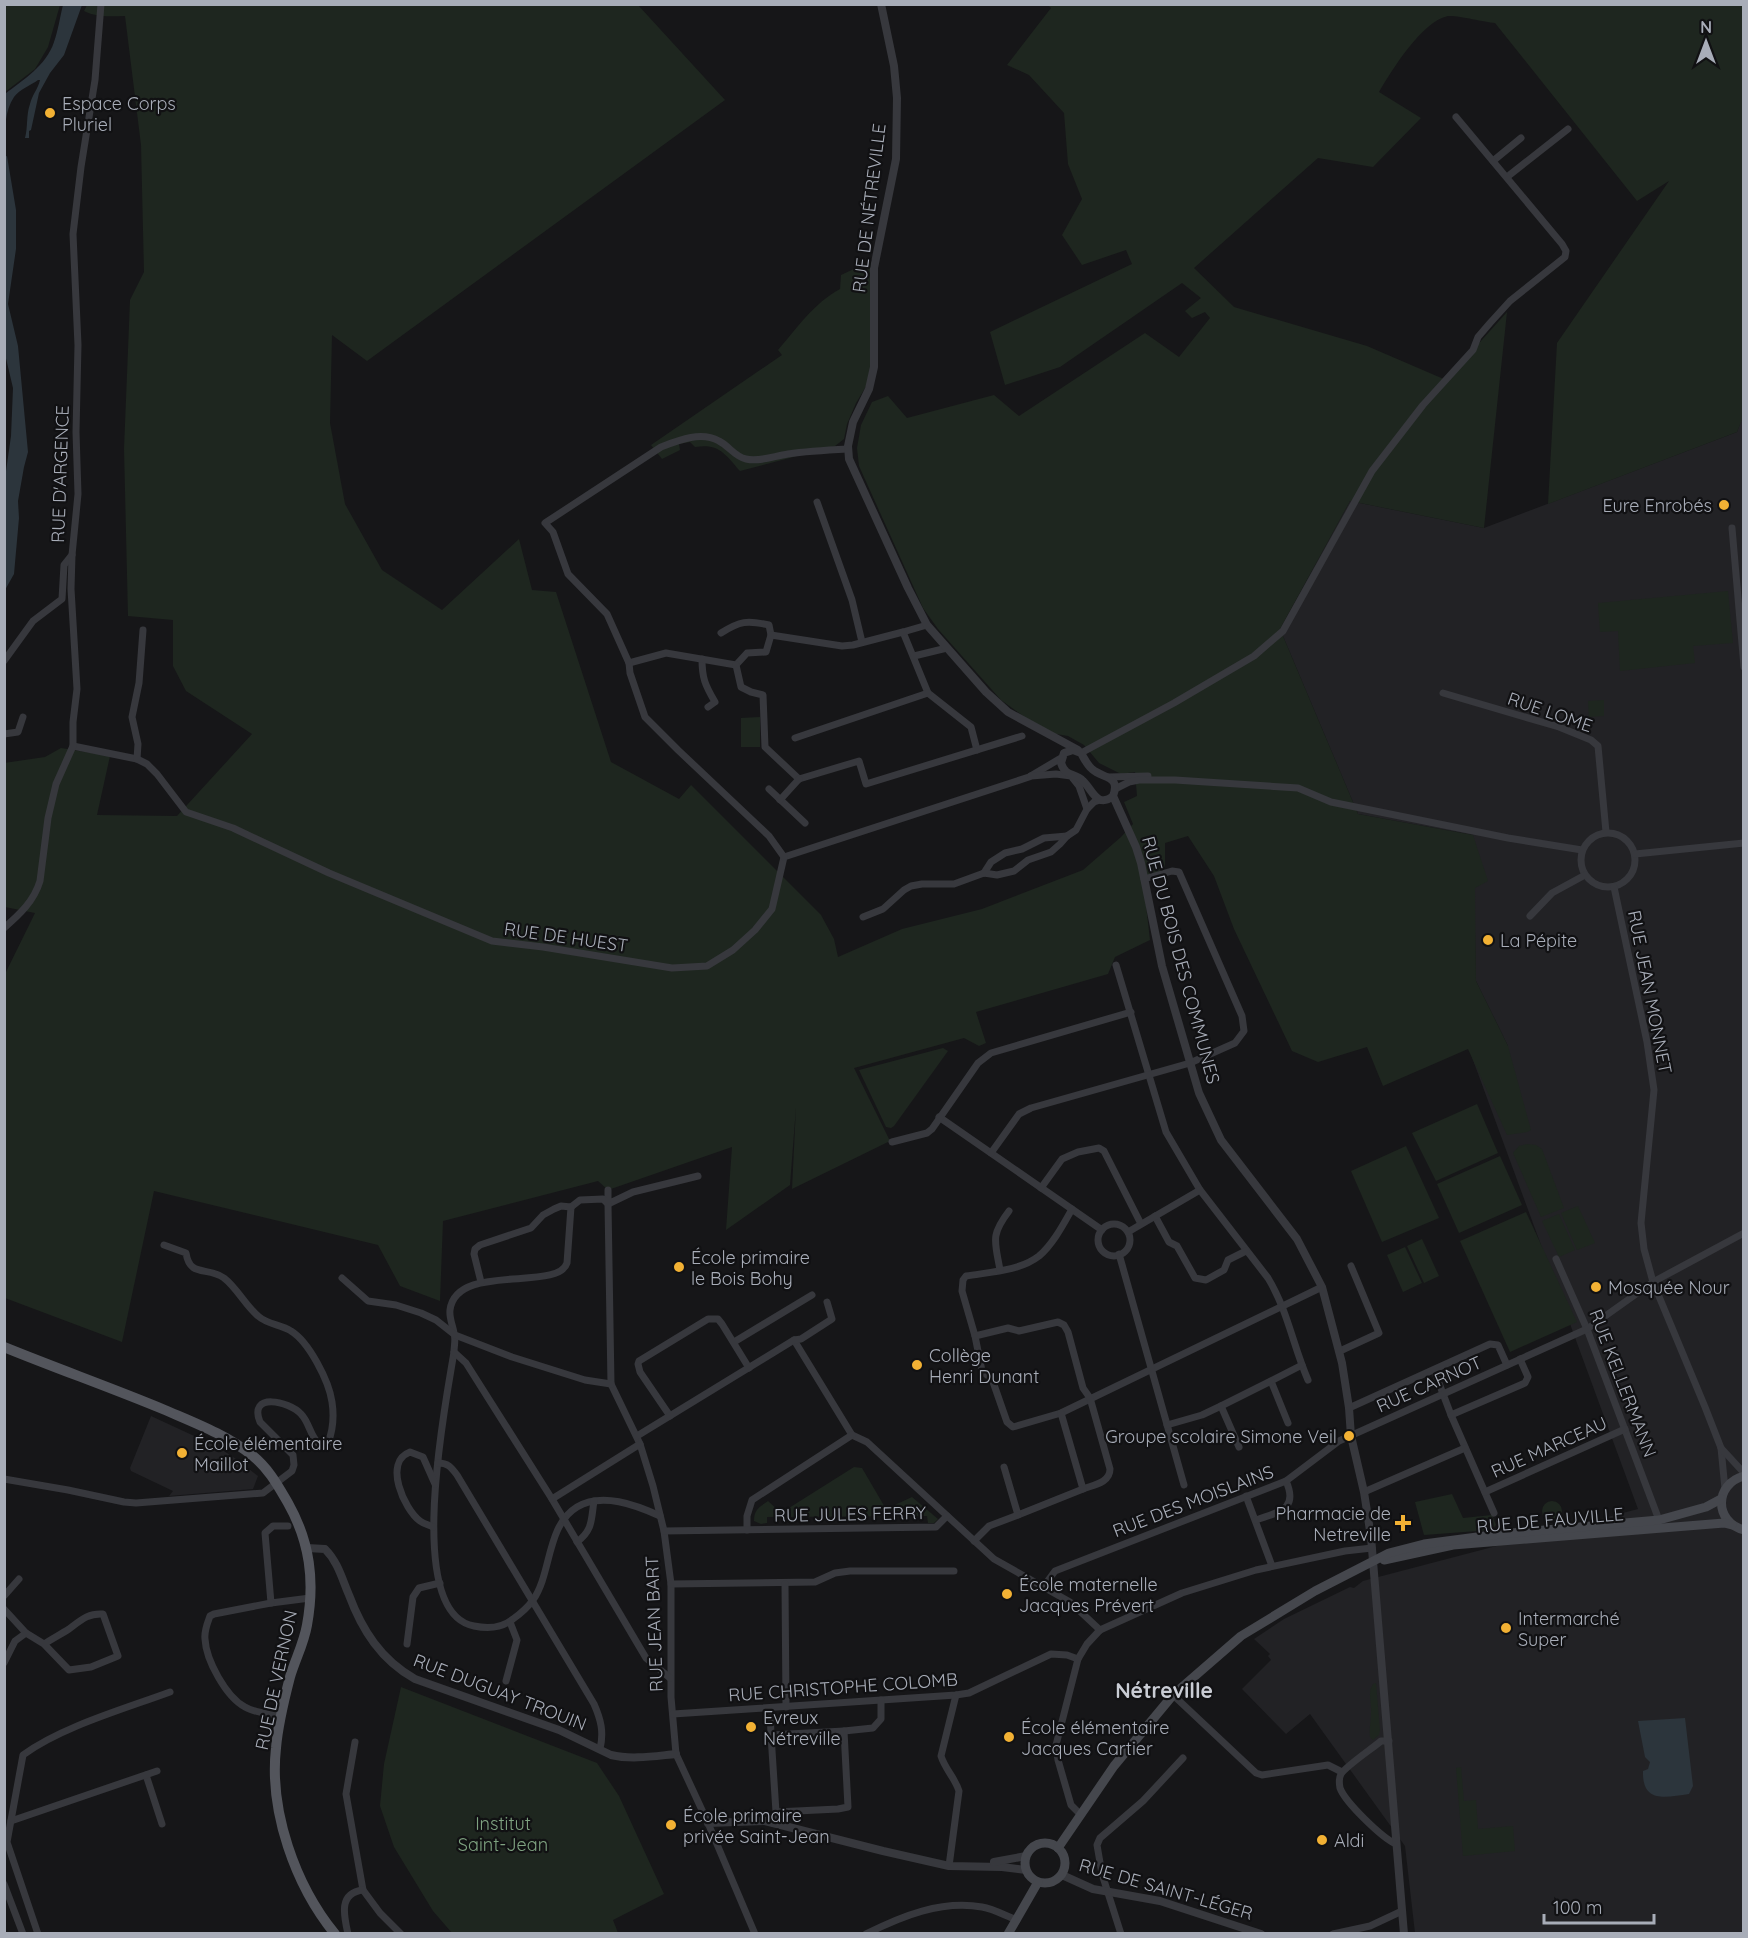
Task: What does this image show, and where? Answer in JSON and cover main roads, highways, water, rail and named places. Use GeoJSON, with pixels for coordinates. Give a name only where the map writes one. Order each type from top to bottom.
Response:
{"type":"FeatureCollection","features":[{"type":"Feature","properties":{"kind":"main road","name":"RUE DE VERNON"},"geometry":{"type":"LineString","coordinates":[[4,1347],[142,1400],[216,1432],[252,1455],[266,1468],[276,1482],[297,1520],[307,1548],[310,1598],[307,1627],[290,1677],[281,1716],[276,1746],[275,1790],[282,1828],[296,1866],[312,1900],[335,1934]]}},
{"type":"Feature","properties":{"kind":"main road","name":"RUE DE FAUVILLE"},"geometry":{"type":"LineString","coordinates":[[1058,1848],[1114,1766],[1173,1695],[1240,1636],[1315,1591],[1393,1552],[1424,1544],[1454,1539],[1659,1520],[1706,1508],[1723,1494],[1730,1482],[1743,1475]]}},
{"type":"Feature","properties":{"kind":"main road"},"geometry":{"type":"LineString","coordinates":[[1723,1494],[1723,1513],[1732,1525],[1743,1530]]}},
{"type":"Feature","properties":{"kind":"main road","name":"RUE DE FAUVILLE"},"geometry":{"type":"LineString","coordinates":[[1373,1562],[1453,1545],[1724,1523],[1732,1525]]}},
{"type":"Feature","properties":{"kind":"main road"},"geometry":{"type":"LineString","coordinates":[[1044,1843],[1058,1848],[1065,1861],[1062,1875],[1051,1882],[1038,1882],[1029,1875],[1026,1870],[1026,1856],[1031,1849],[1044,1843]]}},
{"type":"Feature","properties":{"kind":"main road"},"geometry":{"type":"LineString","coordinates":[[1008,1934],[1038,1882]]}},
{"type":"Feature","properties":{"kind":"place","name":"Espace Corps Pluriel"},"geometry":{"type":"Point","coordinates":[50,113]}},
{"type":"Feature","properties":{"kind":"place","name":"Eure Enrobés"},"geometry":{"type":"Point","coordinates":[1724,505]}},
{"type":"Feature","properties":{"kind":"place","name":"La Pépite"},"geometry":{"type":"Point","coordinates":[1488,940]}},
{"type":"Feature","properties":{"kind":"place","name":"École primaire le Bois Bohy"},"geometry":{"type":"Point","coordinates":[679,1267]}},
{"type":"Feature","properties":{"kind":"place","name":"Mosquée Nour"},"geometry":{"type":"Point","coordinates":[1596,1287]}},
{"type":"Feature","properties":{"kind":"place","name":"Collège Henri Dunant"},"geometry":{"type":"Point","coordinates":[917,1365]}},
{"type":"Feature","properties":{"kind":"place","name":"Groupe scolaire Simone Veil"},"geometry":{"type":"Point","coordinates":[1349,1436]}},
{"type":"Feature","properties":{"kind":"place","name":"École élémentaire Maillot"},"geometry":{"type":"Point","coordinates":[182,1453]}},
{"type":"Feature","properties":{"kind":"place","name":"Pharmacie de Netreville"},"geometry":{"type":"Point","coordinates":[1403,1523]}},
{"type":"Feature","properties":{"kind":"place","name":"École maternelle Jacques Prévert"},"geometry":{"type":"Point","coordinates":[1007,1594]}},
{"type":"Feature","properties":{"kind":"place","name":"Intermarché Super"},"geometry":{"type":"Point","coordinates":[1506,1628]}},
{"type":"Feature","properties":{"kind":"place","name":"Evreux Nétreville"},"geometry":{"type":"Point","coordinates":[751,1727]}},
{"type":"Feature","properties":{"kind":"place","name":"École élémentaire Jacques Cartier"},"geometry":{"type":"Point","coordinates":[1009,1737]}},
{"type":"Feature","properties":{"kind":"place","name":"École primaire privée Saint-Jean"},"geometry":{"type":"Point","coordinates":[671,1825]}},
{"type":"Feature","properties":{"kind":"place","name":"Aldi"},"geometry":{"type":"Point","coordinates":[1322,1840]}},
{"type":"Feature","properties":{"kind":"district","name":"Nétreville"},"geometry":{"type":"Point","coordinates":[1164,1690]}},
{"type":"Feature","properties":{"kind":"park label","name":"Institut Saint-Jean"},"geometry":{"type":"Point","coordinates":[503,1833]}}]}
